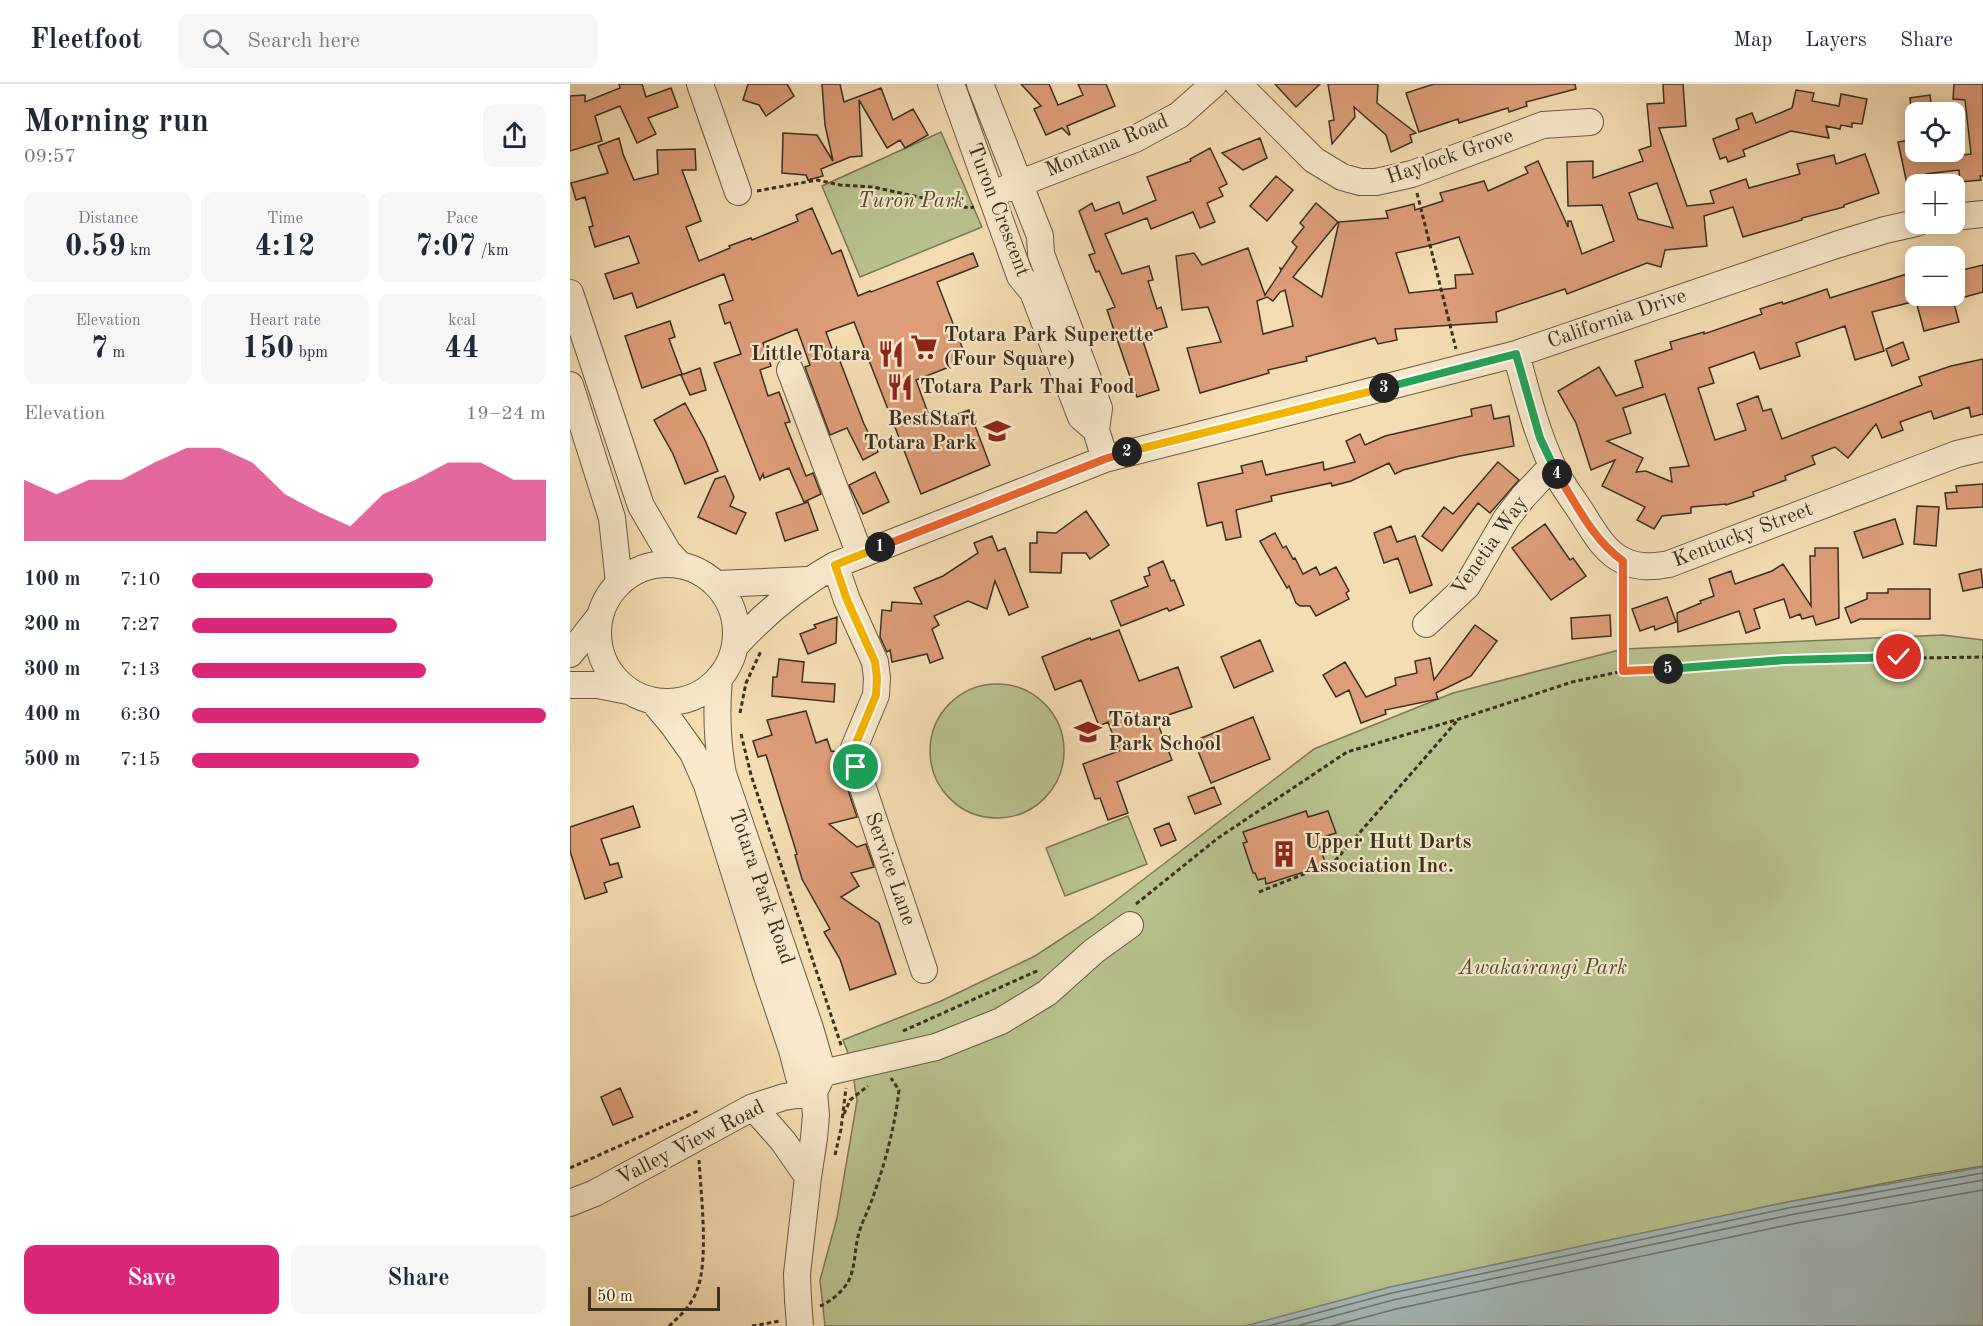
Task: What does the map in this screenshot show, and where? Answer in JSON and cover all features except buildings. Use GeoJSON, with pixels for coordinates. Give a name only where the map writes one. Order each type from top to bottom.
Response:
{"type":"FeatureCollection","features":[{"type":"Feature","properties":{"kind":"street"},"geometry":{"type":"LineString","coordinates":[[700,84],[738,192]]}},
{"type":"Feature","properties":{"kind":"street","name":"Turon Crescent"},"geometry":{"type":"LineString","coordinates":[[951,84],[1020,276],[1033,292],[1081,417],[1096,430]]}},
{"type":"Feature","properties":{"kind":"street","name":"Turon Crescent"},"geometry":{"type":"LineString","coordinates":[[980,84],[1021,183],[1040,236],[1041,254],[1099,408],[1096,430],[1105,459]]}},
{"type":"Feature","properties":{"kind":"street","name":"Montana Road"},"geometry":{"type":"LineString","coordinates":[[991,197],[1135,139],[1161,126],[1179,115],[1214,84]]}},
{"type":"Feature","properties":{"kind":"street","name":"Haylock Grove"},"geometry":{"type":"LineString","coordinates":[[1238,84],[1301,148],[1328,170],[1359,182],[1376,182],[1412,174],[1543,125],[1590,122]]}},
{"type":"Feature","properties":{"kind":"street"},"geometry":{"type":"LineString","coordinates":[[1965,216],[1983,214]]}},
{"type":"Feature","properties":{"kind":"street","name":"California Drive"},"geometry":{"type":"LineString","coordinates":[[735,646],[774,606],[807,580],[835,565],[1105,459],[1516,354],[1846,242],[1905,225]]}},
{"type":"Feature","properties":{"kind":"street"},"geometry":{"type":"LineString","coordinates":[[570,293],[641,506],[668,552],[680,565]]}},
{"type":"Feature","properties":{"kind":"street","name":"Kentucky Street"},"geometry":{"type":"LineString","coordinates":[[1516,354],[1540,438],[1552,466],[1597,537],[1610,552],[1623,561],[1639,567],[1669,564],[1957,454],[1983,448]]}},
{"type":"Feature","properties":{"kind":"street"},"geometry":{"type":"LineString","coordinates":[[790,370],[860,555]]}},
{"type":"Feature","properties":{"kind":"street"},"geometry":{"type":"LineString","coordinates":[[570,385],[612,518],[619,584]]}},
{"type":"Feature","properties":{"kind":"street","name":"Venetia Way"},"geometry":{"type":"LineString","coordinates":[[1426,624],[1467,586],[1506,519],[1523,496],[1552,466]]}},
{"type":"Feature","properties":{"kind":"street"},"geometry":{"type":"LineString","coordinates":[[570,654],[600,615],[610,593],[632,573],[647,567],[663,564],[680,565],[693,569],[716,584],[733,613],[736,630],[735,646],[726,669],[705,690],[689,699],[671,702],[652,701],[628,691],[598,685],[570,685]]}},
{"type":"Feature","properties":{"kind":"street","name":"Service Lane"},"geometry":{"type":"LineString","coordinates":[[835,565],[847,600],[875,662],[877,678],[876,695],[854,748],[856,767],[924,970]]}},
{"type":"Feature","properties":{"kind":"street","name":"California Drive"},"geometry":{"type":"LineString","coordinates":[[716,584],[807,580]]}},
{"type":"Feature","properties":{"kind":"street"},"geometry":{"type":"LineString","coordinates":[[600,615],[597,637],[602,657],[613,676],[628,691]]}},
{"type":"Feature","properties":{"kind":"street","name":"Totara Park Road"},"geometry":{"type":"LineString","coordinates":[[719,678],[716,707],[723,774],[810,1028],[819,1082],[797,1274],[800,1313]]}},
{"type":"Feature","properties":{"kind":"street","name":"Totara Park Road"},"geometry":{"type":"LineString","coordinates":[[652,701],[693,753],[707,785],[799,1077],[819,1082]]}},
{"type":"Feature","properties":{"kind":"street","name":"Valley View Road"},"geometry":{"type":"LineString","coordinates":[[570,1203],[698,1138],[753,1107],[819,1082],[936,1047],[1001,1021],[1047,993],[1094,951],[1130,925]]}},
{"type":"Feature","properties":{"kind":"street"},"geometry":{"type":"LineString","coordinates":[[753,1107],[783,1141],[808,1177]]}},
{"type":"Feature","properties":{"kind":"path"},"geometry":{"type":"LineString","coordinates":[[1412,174],[1460,369]]}},
{"type":"Feature","properties":{"kind":"path"},"geometry":{"type":"LineString","coordinates":[[738,192],[767,191],[817,180],[840,185],[873,187],[969,208],[991,197]]}},
{"type":"Feature","properties":{"kind":"path"},"geometry":{"type":"LineString","coordinates":[[1623,561],[1623,671]]}},
{"type":"Feature","properties":{"kind":"path"},"geometry":{"type":"LineString","coordinates":[[740,721],[746,683],[762,650]]}},
{"type":"Feature","properties":{"kind":"path"},"geometry":{"type":"LineString","coordinates":[[1259,892],[1334,862],[1459,719],[1572,682],[1623,671],[1785,660],[1983,657]]}},
{"type":"Feature","properties":{"kind":"path"},"geometry":{"type":"LineString","coordinates":[[741,728],[744,753],[844,1055]]}},
{"type":"Feature","properties":{"kind":"path"},"geometry":{"type":"LineString","coordinates":[[752,1326],[777,1322],[825,1304],[847,1284],[860,1231],[890,1145],[899,1090],[888,1072]]}},
{"type":"Feature","properties":{"kind":"path"},"geometry":{"type":"LineString","coordinates":[[842,1119],[850,1100],[872,1082]]}},
{"type":"Feature","properties":{"kind":"path"},"geometry":{"type":"LineString","coordinates":[[570,1168],[707,1106]]}},
{"type":"Feature","properties":{"kind":"path"},"geometry":{"type":"LineString","coordinates":[[669,1326],[683,1314],[697,1290],[703,1262],[698,1138]]}},
{"type":"Feature","properties":{"kind":"green space","name":"Turon Park"},"geometry":{"type":"Polygon","coordinates":[[[941,132],[982,227],[860,277],[822,186],[941,132]]]}},
{"type":"Feature","properties":{"kind":"green space","name":"Awakairangi Park"},"geometry":{"type":"Polygon","coordinates":[[[1943,635],[1983,640],[1983,1166],[1758,1208],[1492,1282],[1305,1326],[825,1326],[820,1280],[837,1218],[857,1101],[851,1061],[843,1040],[941,1001],[1035,956],[1093,918],[1314,749],[1453,693],[1623,649],[1943,635]]]}},
{"type":"Feature","properties":{"kind":"green space"},"geometry":{"type":"Polygon","coordinates":[[[997,684],[1023,689],[1044,704],[1059,725],[1064,751],[1059,777],[1044,798],[1023,813],[997,818],[971,813],[950,798],[935,777],[930,751],[935,725],[950,704],[971,689],[997,684]]]}},
{"type":"Feature","properties":{"kind":"green space"},"geometry":{"type":"Polygon","coordinates":[[[1128,816],[1147,864],[1065,896],[1046,848],[1128,816]]]}},
{"type":"Feature","properties":{"kind":"water"},"geometry":{"type":"Polygon","coordinates":[[[1983,1167],[1983,1326],[1245,1326],[1390,1287],[1787,1202],[1983,1167]]]}},
{"type":"Feature","properties":{"kind":"place","name":"Totara Park Superette (Four Square)"},"geometry":{"type":"Point","coordinates":[924,347]}},
{"type":"Feature","properties":{"kind":"place","name":"Little Totara"},"geometry":{"type":"Point","coordinates":[891,354]}},
{"type":"Feature","properties":{"kind":"place","name":"Totara Park Thai Food"},"geometry":{"type":"Point","coordinates":[900,387]}},
{"type":"Feature","properties":{"kind":"place","name":"BestStart Totara Park"},"geometry":{"type":"Point","coordinates":[997,431]}},
{"type":"Feature","properties":{"kind":"place","name":"Tōtara Park School"},"geometry":{"type":"Point","coordinates":[1088,732]}},
{"type":"Feature","properties":{"kind":"place","name":"Upper Hutt Darts Association Inc."},"geometry":{"type":"Point","coordinates":[1284,854]}},
{"type":"Feature","properties":{"kind":"route"},"geometry":{"type":"LineString","coordinates":[[856,767],[854,748],[876,695],[877,678],[875,662],[847,600],[835,565],[1105,459],[1516,354],[1540,438],[1552,466],[1597,537],[1610,552],[1623,561],[1623,671],[1785,660],[1899,657]]}}]}
